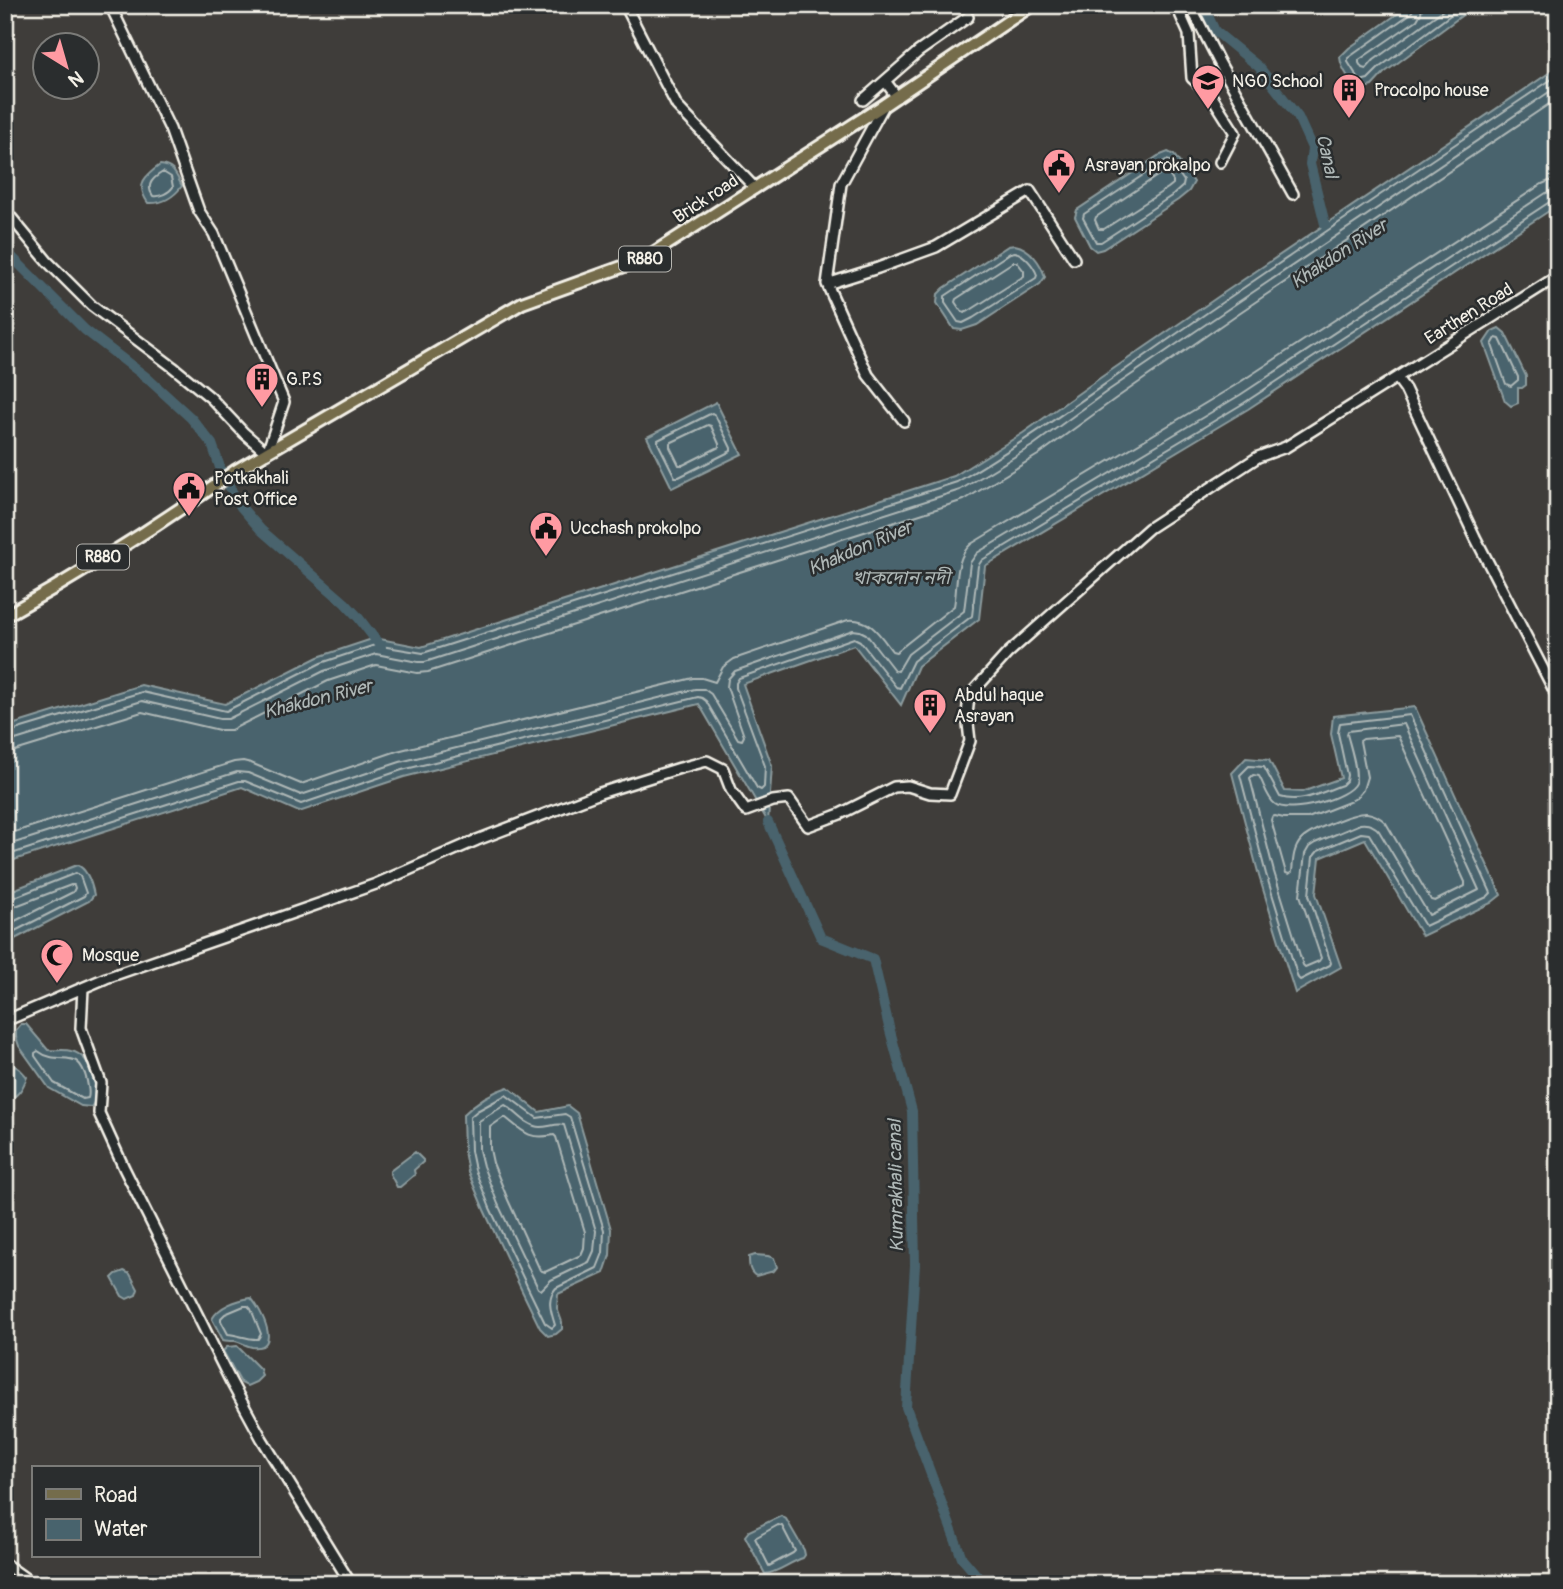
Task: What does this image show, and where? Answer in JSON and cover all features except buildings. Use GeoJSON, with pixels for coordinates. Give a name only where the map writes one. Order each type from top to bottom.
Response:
{"type":"FeatureCollection","features":[{"type":"Feature","properties":{"kind":"main road","name":"Brick road"},"geometry":{"type":"LineString","coordinates":[[5,615],[57,586],[200,497],[235,471],[522,303],[644,259],[897,97],[1032,5]]}},
{"type":"Feature","properties":{"kind":"street"},"geometry":{"type":"LineString","coordinates":[[5,210],[48,262],[92,306],[211,398],[267,453],[284,402],[214,234],[199,211],[170,129],[110,5]]}},
{"type":"Feature","properties":{"kind":"street"},"geometry":{"type":"LineString","coordinates":[[625,5],[677,106],[755,188]]}},
{"type":"Feature","properties":{"kind":"street"},"geometry":{"type":"LineString","coordinates":[[1176,5],[1189,34],[1192,78],[1211,95],[1235,133],[1220,162]]}},
{"type":"Feature","properties":{"kind":"street"},"geometry":{"type":"LineString","coordinates":[[1190,5],[1293,194]]}},
{"type":"Feature","properties":{"kind":"street"},"geometry":{"type":"LineString","coordinates":[[863,100],[918,52],[968,17]]}},
{"type":"Feature","properties":{"kind":"street"},"geometry":{"type":"LineString","coordinates":[[885,81],[897,97]]}},
{"type":"Feature","properties":{"kind":"street"},"geometry":{"type":"LineString","coordinates":[[884,105],[841,184],[827,284],[868,375],[904,421]]}},
{"type":"Feature","properties":{"kind":"street"},"geometry":{"type":"LineString","coordinates":[[827,284],[936,247],[1030,191],[1074,259]]}},
{"type":"Feature","properties":{"kind":"street","name":"Earthen Road"},"geometry":{"type":"LineString","coordinates":[[83,988],[376,884],[477,840],[600,793],[706,761],[723,769],[732,790],[746,811],[789,799],[808,826],[840,814],[894,787],[908,786],[930,793],[950,794],[970,741],[967,715],[969,696],[1007,654],[1149,528],[1258,457],[1286,447],[1558,276]]}},
{"type":"Feature","properties":{"kind":"street"},"geometry":{"type":"LineString","coordinates":[[1397,379],[1405,389],[1475,537],[1558,698]]}},
{"type":"Feature","properties":{"kind":"street"},"geometry":{"type":"LineString","coordinates":[[5,1021],[83,988],[82,1028],[101,1083],[99,1113],[231,1382],[262,1439],[351,1584]]}},
{"type":"Feature","properties":{"kind":"street"},"geometry":{"type":"LineString","coordinates":[[5,1564],[33,1584]]}},
{"type":"Feature","properties":{"kind":"water"},"geometry":{"type":"Polygon","coordinates":[[[1410,5],[1476,5],[1384,73],[1372,86],[1361,89],[1347,75],[1340,57],[1410,5]]]}},
{"type":"Feature","properties":{"kind":"water","name":"খাকদোন নদী"},"geometry":{"type":"Polygon","coordinates":[[[1558,67],[1558,205],[1248,409],[985,566],[979,619],[918,666],[901,705],[854,645],[743,684],[772,766],[768,822],[699,704],[404,777],[299,812],[242,787],[5,863],[5,727],[141,685],[225,704],[318,657],[375,638],[421,647],[954,476],[1023,433],[1225,292],[1558,67]]]}},
{"type":"Feature","properties":{"kind":"water"},"geometry":{"type":"Polygon","coordinates":[[[1168,152],[1174,155],[1194,182],[1189,191],[1103,249],[1096,251],[1090,246],[1075,217],[1077,210],[1168,152]]]}},
{"type":"Feature","properties":{"kind":"water"},"geometry":{"type":"Polygon","coordinates":[[[160,165],[172,169],[182,186],[167,199],[148,203],[142,186],[150,173],[160,165]]]}},
{"type":"Feature","properties":{"kind":"water"},"geometry":{"type":"Polygon","coordinates":[[[1015,245],[1025,249],[1038,262],[1045,277],[1040,284],[977,325],[962,330],[954,329],[937,303],[938,294],[1008,246],[1015,245]]]}},
{"type":"Feature","properties":{"kind":"water"},"geometry":{"type":"Polygon","coordinates":[[[1499,328],[1505,333],[1526,376],[1526,385],[1518,388],[1518,403],[1511,406],[1505,401],[1484,343],[1492,331],[1499,328]]]}},
{"type":"Feature","properties":{"kind":"water"},"geometry":{"type":"Polygon","coordinates":[[[716,402],[742,454],[672,488],[647,437],[716,402]]]}},
{"type":"Feature","properties":{"kind":"water"},"geometry":{"type":"Polygon","coordinates":[[[1415,707],[1501,895],[1491,903],[1422,936],[1365,839],[1320,858],[1316,894],[1341,967],[1295,993],[1259,876],[1232,773],[1246,758],[1269,760],[1285,791],[1302,792],[1341,778],[1331,734],[1333,716],[1415,707]]]}},
{"type":"Feature","properties":{"kind":"water"},"geometry":{"type":"Polygon","coordinates":[[[77,865],[84,870],[91,882],[94,895],[89,901],[5,944],[5,893],[77,865]]]}},
{"type":"Feature","properties":{"kind":"water"},"geometry":{"type":"Polygon","coordinates":[[[21,1024],[26,1024],[48,1050],[71,1051],[85,1059],[96,1084],[95,1100],[91,1107],[81,1106],[49,1088],[19,1046],[16,1030],[21,1024]]]}},
{"type":"Feature","properties":{"kind":"water"},"geometry":{"type":"Polygon","coordinates":[[[5,1065],[21,1070],[27,1077],[19,1092],[5,1100],[5,1065]]]}},
{"type":"Feature","properties":{"kind":"water"},"geometry":{"type":"Polygon","coordinates":[[[508,1087],[539,1112],[568,1106],[577,1113],[611,1229],[610,1255],[604,1273],[558,1294],[557,1308],[562,1329],[548,1336],[540,1328],[484,1210],[468,1172],[464,1151],[463,1115],[484,1098],[508,1087]]]}},
{"type":"Feature","properties":{"kind":"water"},"geometry":{"type":"Polygon","coordinates":[[[415,1152],[423,1162],[414,1170],[415,1175],[397,1187],[390,1171],[415,1152]]]}},
{"type":"Feature","properties":{"kind":"water"},"geometry":{"type":"Polygon","coordinates":[[[755,1255],[774,1258],[777,1267],[774,1271],[756,1276],[749,1263],[749,1257],[755,1255]]]}},
{"type":"Feature","properties":{"kind":"water"},"geometry":{"type":"Polygon","coordinates":[[[124,1271],[130,1274],[138,1289],[136,1295],[127,1299],[122,1296],[112,1278],[124,1271]]]}},
{"type":"Feature","properties":{"kind":"water"},"geometry":{"type":"Polygon","coordinates":[[[251,1298],[267,1328],[266,1343],[252,1347],[223,1340],[212,1319],[215,1314],[229,1304],[251,1298]]]}},
{"type":"Feature","properties":{"kind":"water"},"geometry":{"type":"Polygon","coordinates":[[[237,1346],[260,1369],[262,1376],[247,1386],[241,1383],[223,1351],[227,1347],[237,1346]]]}},
{"type":"Feature","properties":{"kind":"water"},"geometry":{"type":"Polygon","coordinates":[[[781,1516],[786,1519],[805,1555],[779,1570],[765,1574],[745,1536],[749,1531],[781,1516]]]}},
{"type":"Feature","properties":{"kind":"waterway","name":"Canal"},"geometry":{"type":"LineString","coordinates":[[1205,5],[1215,31],[1259,67],[1298,117],[1312,148],[1310,164],[1325,224]]}},
{"type":"Feature","properties":{"kind":"waterway"},"geometry":{"type":"LineString","coordinates":[[5,250],[85,330],[146,377],[191,418],[212,444],[223,476],[241,507],[261,530],[345,603],[381,647]]}},
{"type":"Feature","properties":{"kind":"waterway","name":"Kumrakhali canal"},"geometry":{"type":"LineString","coordinates":[[768,822],[821,938],[873,959],[912,1111],[915,1265],[906,1407],[962,1558],[984,1584]]}},
{"type":"Feature","properties":{"kind":"place","name":"NGO School"},"geometry":{"type":"Point","coordinates":[1208,111]}},
{"type":"Feature","properties":{"kind":"place","name":"Procolpo house"},"geometry":{"type":"Point","coordinates":[1349,120]}},
{"type":"Feature","properties":{"kind":"place","name":"Asrayan prokalpo"},"geometry":{"type":"Point","coordinates":[1059,195]}},
{"type":"Feature","properties":{"kind":"place","name":"G.P.S"},"geometry":{"type":"Point","coordinates":[262,409]}},
{"type":"Feature","properties":{"kind":"place","name":"Potkakhali Post Office"},"geometry":{"type":"Point","coordinates":[189,518]}},
{"type":"Feature","properties":{"kind":"place","name":"Ucchash prokolpo"},"geometry":{"type":"Point","coordinates":[546,558]}},
{"type":"Feature","properties":{"kind":"place","name":"Abdul haque Asrayan"},"geometry":{"type":"Point","coordinates":[930,735]}},
{"type":"Feature","properties":{"kind":"place","name":"Mosque"},"geometry":{"type":"Point","coordinates":[57,985]}},
{"type":"Feature","properties":{"kind":"water label","name":"Khakdon River"},"geometry":{"type":"Point","coordinates":[1339,254]}},
{"type":"Feature","properties":{"kind":"water label","name":"Khakdon River"},"geometry":{"type":"Point","coordinates":[860,548]}},
{"type":"Feature","properties":{"kind":"water label","name":"Khakdon River"},"geometry":{"type":"Point","coordinates":[318,699]}}]}
